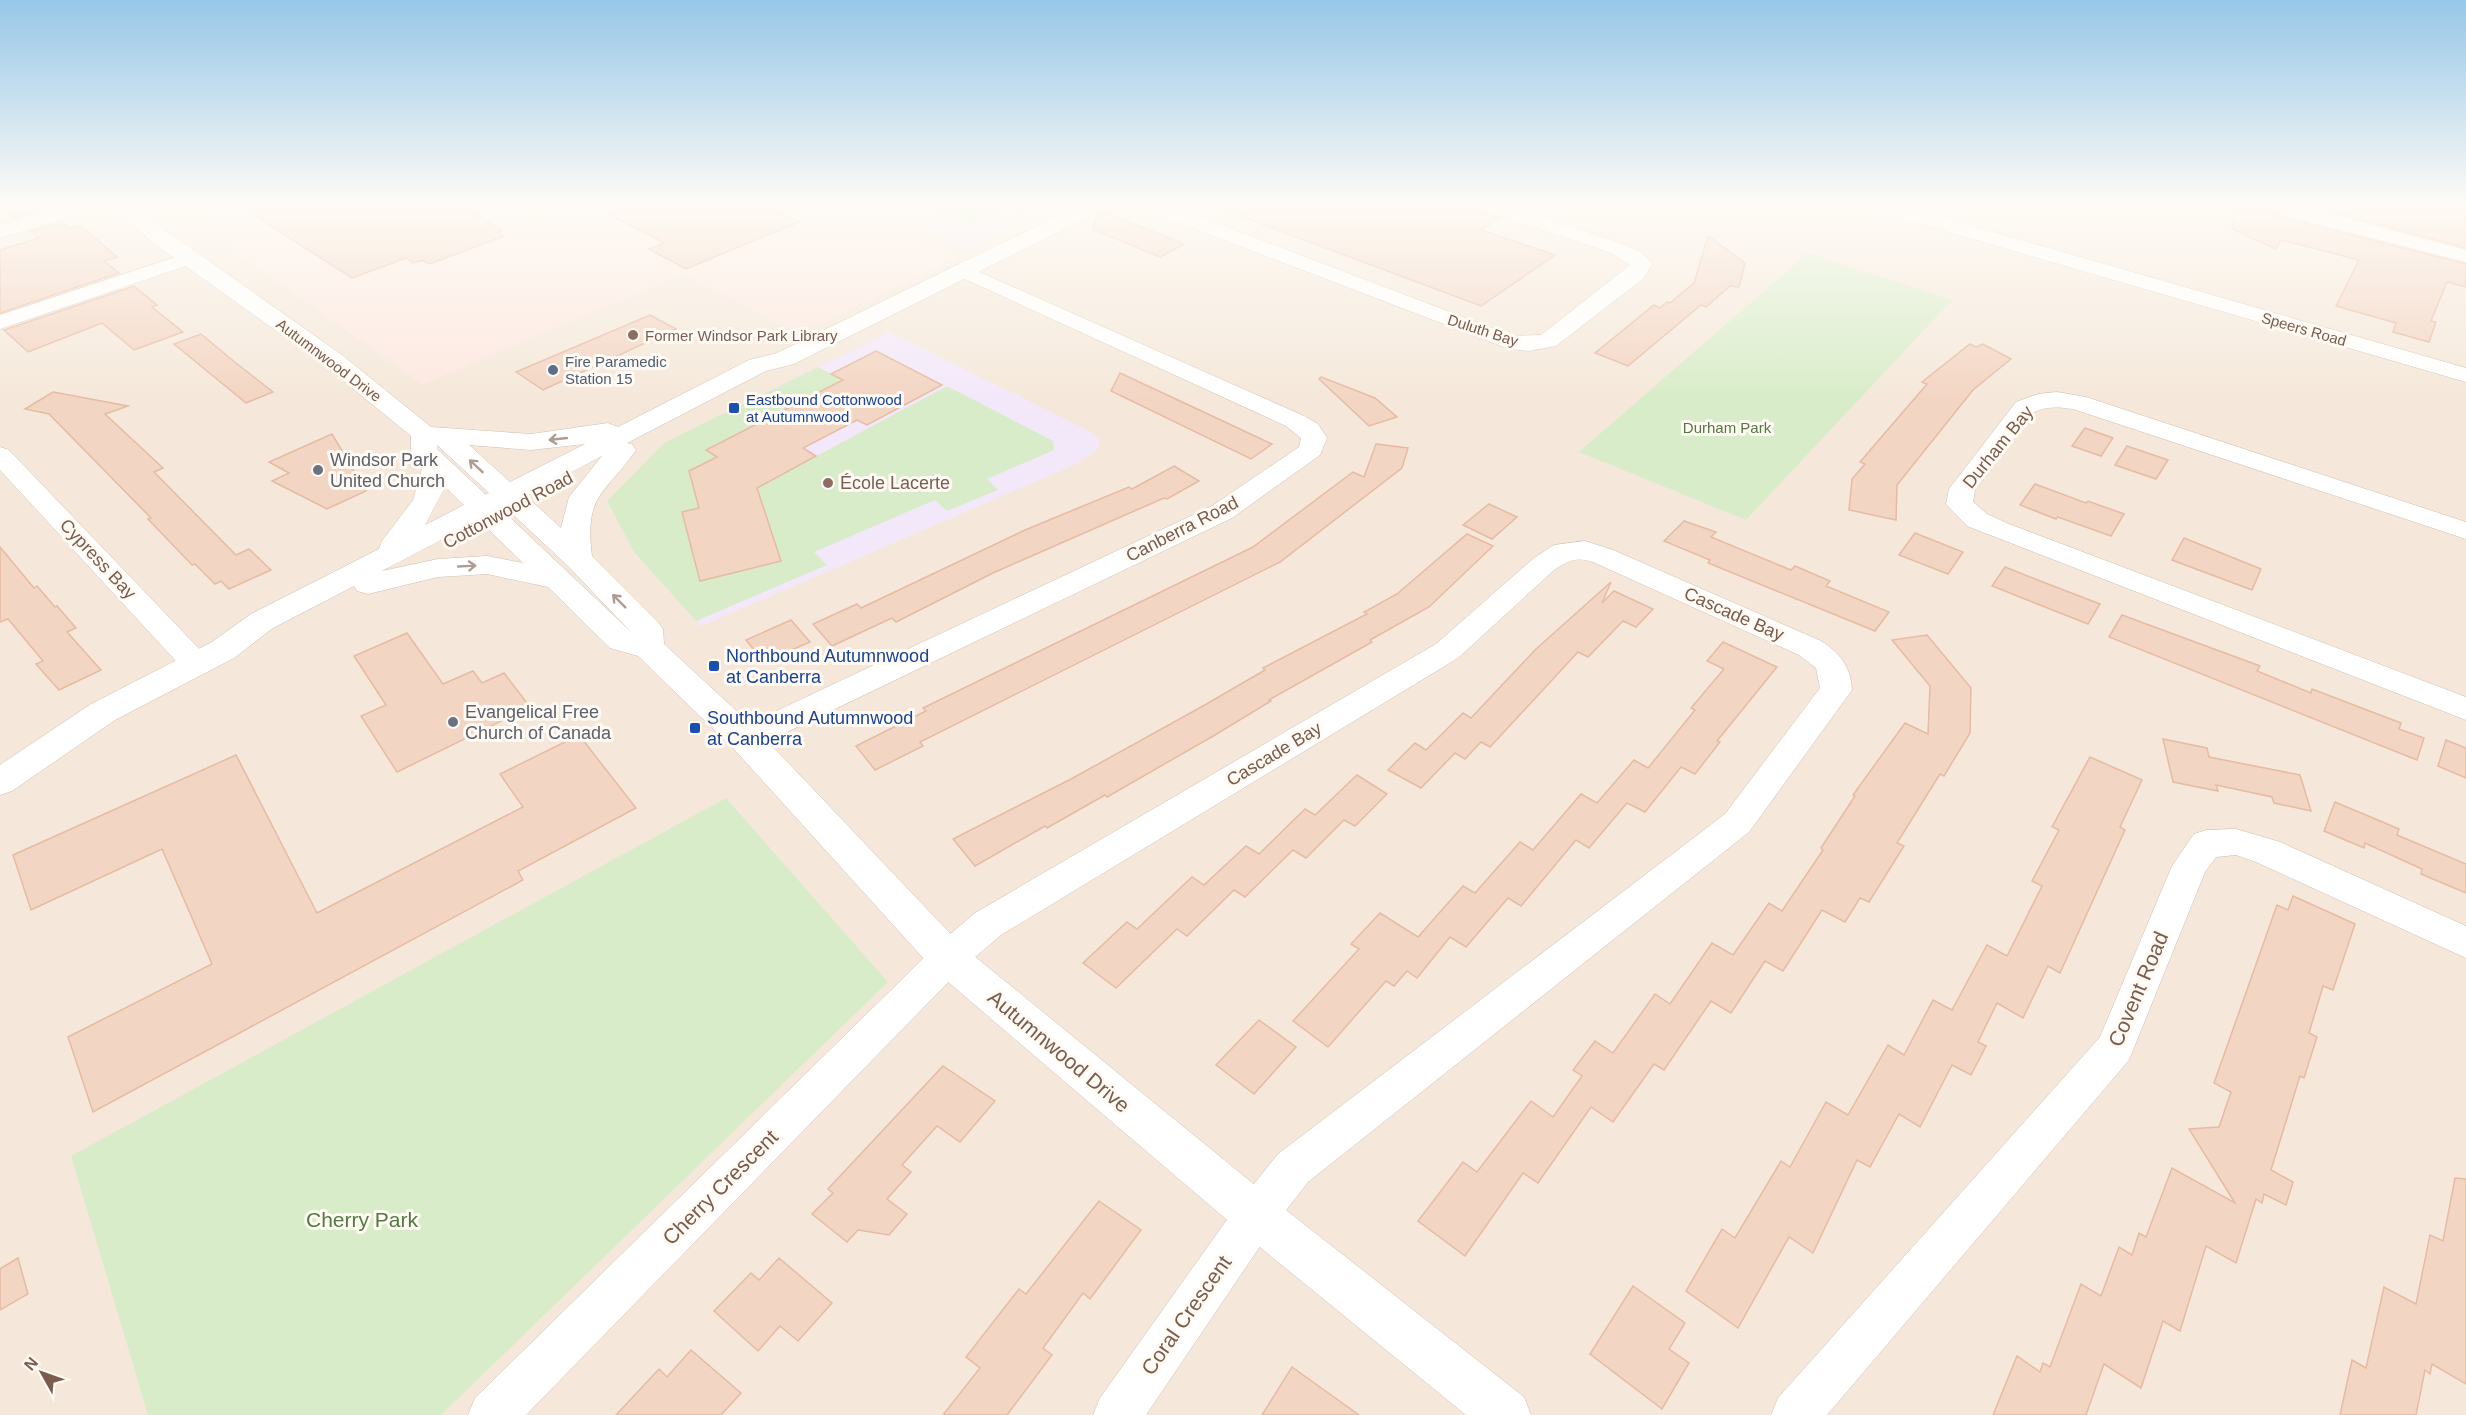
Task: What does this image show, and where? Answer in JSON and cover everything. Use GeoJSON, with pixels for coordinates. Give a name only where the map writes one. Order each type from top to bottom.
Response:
{"type":"FeatureCollection","features":[{"type":"Feature","properties":{"kind":"street"},"geometry":{"type":"LineString","coordinates":[[0,322],[161,268]]}},
{"type":"Feature","properties":{"kind":"street","name":"Autumnwood Drive"},"geometry":{"type":"LineString","coordinates":[[205,268],[435,436],[500,506],[568,570],[621,641],[649,648],[745,739],[948,958],[1256,1215],[1506,1415]]}},
{"type":"Feature","properties":{"kind":"street","name":"Cottonwood Road"},"geometry":{"type":"LineString","coordinates":[[0,782],[103,712],[209,657],[269,636],[375,572],[500,506],[656,417],[758,365],[785,359],[965,268]]}},
{"type":"Feature","properties":{"kind":"street","name":"Duluth Bay"},"geometry":{"type":"LineString","coordinates":[[1315,268],[1509,342],[1529,344],[1548,341],[1636,273],[1639,268]]}},
{"type":"Feature","properties":{"kind":"street","name":"Speers Road"},"geometry":{"type":"LineString","coordinates":[[2095,268],[2466,375]]}},
{"type":"Feature","properties":{"kind":"street","name":"Canberra Road"},"geometry":{"type":"LineString","coordinates":[[745,739],[1221,512],[1311,450],[1314,438],[1309,429],[1295,421],[961,270]]}},
{"type":"Feature","properties":{"kind":"street","name":"Cottonwood Road"},"geometry":{"type":"LineString","coordinates":[[500,506],[623,450],[779,371],[785,359]]}},
{"type":"Feature","properties":{"kind":"street","name":"Durham Bay"},"geometry":{"type":"LineString","coordinates":[[2466,531],[2077,402],[2057,399],[2037,400],[2025,407],[1962,489],[1959,504],[1977,520],[1999,530],[2466,709]]}},
{"type":"Feature","properties":{"kind":"street"},"geometry":{"type":"LineString","coordinates":[[435,436],[472,437],[511,442],[556,440],[592,435],[656,417]]}},
{"type":"Feature","properties":{"kind":"street","name":"Autumnwood Drive"},"geometry":{"type":"LineString","coordinates":[[435,436],[424,451],[437,464],[500,506]]}},
{"type":"Feature","properties":{"kind":"street"},"geometry":{"type":"LineString","coordinates":[[375,572],[487,565],[568,570],[576,507],[586,490],[623,450]]}},
{"type":"Feature","properties":{"kind":"street","name":"Cypress Bay"},"geometry":{"type":"LineString","coordinates":[[0,456],[209,657]]}},
{"type":"Feature","properties":{"kind":"street"},"geometry":{"type":"LineString","coordinates":[[375,572],[424,509],[434,483],[437,464]]}},
{"type":"Feature","properties":{"kind":"street","name":"Cascade Bay"},"geometry":{"type":"LineString","coordinates":[[948,958],[988,924],[1447,651],[1544,564],[1564,551],[1585,550],[1604,556],[1810,648],[1827,659],[1837,674],[1836,690],[1737,822],[1293,1168],[1256,1215]]}},
{"type":"Feature","properties":{"kind":"street","name":"Covent Road"},"geometry":{"type":"LineString","coordinates":[[1795,1415],[2115,1048],[2190,866],[2206,844],[2236,842],[2268,852],[2466,943]]}},
{"type":"Feature","properties":{"kind":"street","name":"Cherry Crescent"},"geometry":{"type":"LineString","coordinates":[[492,1415],[948,958]]}},
{"type":"Feature","properties":{"kind":"street","name":"Coral Crescent"},"geometry":{"type":"LineString","coordinates":[[1117,1415],[1256,1215]]}},
{"type":"Feature","properties":{"kind":"shaded area"},"geometry":{"type":"Polygon","coordinates":[[[0,268],[2466,268],[2466,1415],[0,1415],[0,268]]]}},
{"type":"Feature","properties":{"kind":"shaded area"},"geometry":{"type":"Polygon","coordinates":[[[258,268],[936,268],[798,334],[683,274],[423,384],[258,268]]]}},
{"type":"Feature","properties":{"kind":"shaded area","name":"École Lacerte"},"geometry":{"type":"Polygon","coordinates":[[[889,332],[1091,432],[1100,440],[1096,451],[1074,465],[701,626],[634,552],[607,501],[664,443],[889,332]]]}},
{"type":"Feature","properties":{"kind":"green space","name":"Durham Park"},"geometry":{"type":"Polygon","coordinates":[[[1791,268],[1854,268],[1952,300],[1746,520],[1579,452],[1791,268]]]}},
{"type":"Feature","properties":{"kind":"green space"},"geometry":{"type":"Polygon","coordinates":[[[818,367],[843,380],[707,450],[717,457],[689,471],[699,508],[682,512],[700,581],[781,561],[757,488],[947,386],[1053,441],[1054,450],[987,479],[998,490],[947,511],[935,500],[814,552],[827,565],[696,621],[634,552],[607,501],[664,443],[818,367]]]}},
{"type":"Feature","properties":{"kind":"green space","name":"Cherry Park"},"geometry":{"type":"Polygon","coordinates":[[[726,798],[888,982],[441,1415],[148,1415],[71,1156],[726,798]]]}},
{"type":"Feature","properties":{"kind":"building"},"geometry":{"type":"Polygon","coordinates":[[[0,268],[113,268],[119,273],[0,313],[0,268]]]}},
{"type":"Feature","properties":{"kind":"building"},"geometry":{"type":"Polygon","coordinates":[[[336,268],[379,268],[352,278],[336,268]]]}},
{"type":"Feature","properties":{"kind":"building"},"geometry":{"type":"Polygon","coordinates":[[[1379,268],[1536,268],[1481,306],[1379,268]]]}},
{"type":"Feature","properties":{"kind":"building"},"geometry":{"type":"Polygon","coordinates":[[[1698,268],[1744,268],[1739,287],[1730,286],[1706,307],[1701,305],[1628,366],[1595,353],[1654,305],[1660,308],[1667,302],[1670,303],[1694,283],[1698,268]]]}},
{"type":"Feature","properties":{"kind":"building"},"geometry":{"type":"Polygon","coordinates":[[[2355,268],[2466,268],[2466,287],[2447,282],[2431,321],[2436,322],[2429,342],[2393,332],[2396,323],[2336,306],[2355,268]]]}},
{"type":"Feature","properties":{"kind":"building"},"geometry":{"type":"Polygon","coordinates":[[[134,286],[157,305],[152,307],[183,332],[134,350],[102,323],[28,352],[4,330],[134,286]]]}},
{"type":"Feature","properties":{"kind":"building"},"geometry":{"type":"Polygon","coordinates":[[[650,315],[676,329],[543,390],[516,372],[650,315]]]}},
{"type":"Feature","properties":{"kind":"building"},"geometry":{"type":"Polygon","coordinates":[[[201,334],[273,392],[246,403],[174,344],[201,334]]]}},
{"type":"Feature","properties":{"kind":"building"},"geometry":{"type":"Polygon","coordinates":[[[1970,344],[1976,347],[1983,344],[2011,359],[1973,390],[1897,485],[1896,520],[1849,510],[1852,479],[1865,464],[1860,462],[1927,384],[1922,382],[1970,344]]]}},
{"type":"Feature","properties":{"kind":"building"},"geometry":{"type":"Polygon","coordinates":[[[876,351],[942,385],[867,425],[857,420],[803,448],[816,456],[757,488],[781,561],[700,581],[682,512],[699,508],[689,471],[717,457],[706,450],[843,380],[831,374],[876,351]]]}},
{"type":"Feature","properties":{"kind":"building"},"geometry":{"type":"Polygon","coordinates":[[[1120,373],[1272,444],[1251,459],[1111,391],[1120,373]]]}},
{"type":"Feature","properties":{"kind":"building"},"geometry":{"type":"Polygon","coordinates":[[[1321,377],[1375,398],[1397,417],[1369,426],[1319,379],[1321,377]]]}},
{"type":"Feature","properties":{"kind":"building"},"geometry":{"type":"Polygon","coordinates":[[[53,392],[128,406],[105,414],[163,468],[154,472],[236,555],[249,549],[271,570],[229,589],[221,581],[215,584],[195,564],[192,565],[148,519],[151,518],[49,414],[25,409],[53,392]]]}},
{"type":"Feature","properties":{"kind":"building"},"geometry":{"type":"Polygon","coordinates":[[[2085,428],[2113,438],[2101,456],[2072,446],[2085,428]]]}},
{"type":"Feature","properties":{"kind":"building","name":"Windsor Park United Church"},"geometry":{"type":"Polygon","coordinates":[[[332,434],[366,491],[327,509],[272,481],[289,473],[269,462],[332,434]]]}},
{"type":"Feature","properties":{"kind":"building"},"geometry":{"type":"Polygon","coordinates":[[[1376,444],[1408,448],[1402,468],[1280,562],[920,742],[923,746],[875,770],[856,746],[926,711],[923,708],[1253,547],[1353,472],[1364,477],[1376,444]]]}},
{"type":"Feature","properties":{"kind":"building"},"geometry":{"type":"Polygon","coordinates":[[[2127,446],[2168,460],[2156,479],[2115,465],[2127,446]]]}},
{"type":"Feature","properties":{"kind":"building"},"geometry":{"type":"Polygon","coordinates":[[[1174,466],[1199,481],[1167,499],[1164,498],[993,573],[896,622],[892,618],[832,646],[813,624],[857,604],[861,608],[1025,530],[1129,487],[1132,489],[1174,466]]]}},
{"type":"Feature","properties":{"kind":"building"},"geometry":{"type":"Polygon","coordinates":[[[2035,484],[2124,514],[2111,536],[2058,517],[2056,519],[2020,505],[2035,484]]]}},
{"type":"Feature","properties":{"kind":"building"},"geometry":{"type":"Polygon","coordinates":[[[1489,504],[1517,517],[1492,539],[1463,525],[1489,504]]]}},
{"type":"Feature","properties":{"kind":"building"},"geometry":{"type":"Polygon","coordinates":[[[1684,521],[1716,532],[1711,537],[1791,570],[1795,566],[1830,581],[1826,586],[1889,612],[1875,631],[1708,563],[1710,560],[1664,541],[1684,521]]]}},
{"type":"Feature","properties":{"kind":"building"},"geometry":{"type":"Polygon","coordinates":[[[1915,533],[1963,552],[1948,574],[1899,555],[1915,533]]]}},
{"type":"Feature","properties":{"kind":"building"},"geometry":{"type":"Polygon","coordinates":[[[1467,534],[1493,546],[1429,607],[1370,640],[1372,642],[1269,700],[1271,701],[1215,735],[1107,797],[1105,795],[1047,828],[1045,826],[975,866],[953,839],[1071,779],[1203,706],[1265,670],[1263,668],[1367,614],[1364,612],[1397,594],[1467,534]]]}},
{"type":"Feature","properties":{"kind":"building"},"geometry":{"type":"Polygon","coordinates":[[[2184,538],[2261,569],[2252,590],[2172,560],[2184,538]]]}},
{"type":"Feature","properties":{"kind":"building"},"geometry":{"type":"Polygon","coordinates":[[[0,547],[34,588],[37,586],[76,628],[67,632],[101,670],[59,690],[36,664],[43,661],[8,619],[0,622],[0,547]]]}},
{"type":"Feature","properties":{"kind":"building"},"geometry":{"type":"Polygon","coordinates":[[[2005,567],[2100,604],[2088,624],[1992,586],[2005,567]]]}},
{"type":"Feature","properties":{"kind":"building"},"geometry":{"type":"Polygon","coordinates":[[[1611,582],[1602,603],[1614,591],[1653,609],[1636,627],[1623,621],[1588,657],[1578,652],[1490,747],[1481,742],[1465,759],[1455,753],[1421,788],[1388,770],[1415,743],[1426,750],[1463,713],[1471,718],[1536,649],[1611,582]]]}},
{"type":"Feature","properties":{"kind":"building"},"geometry":{"type":"Polygon","coordinates":[[[2122,615],[2260,666],[2257,671],[2311,693],[2312,689],[2401,723],[2399,729],[2424,738],[2417,760],[2109,637],[2122,615]]]}},
{"type":"Feature","properties":{"kind":"building"},"geometry":{"type":"Polygon","coordinates":[[[791,620],[810,642],[764,662],[746,640],[791,620]]]}},
{"type":"Feature","properties":{"kind":"building"},"geometry":{"type":"Polygon","coordinates":[[[407,633],[443,684],[473,671],[482,683],[504,673],[530,707],[397,772],[361,716],[386,705],[354,656],[407,633]]]}},
{"type":"Feature","properties":{"kind":"building"},"geometry":{"type":"Polygon","coordinates":[[[1927,635],[1971,688],[1970,733],[1944,776],[1940,774],[1897,843],[1904,846],[1869,902],[1860,898],[1845,922],[1822,910],[1783,971],[1765,961],[1731,1013],[1711,1001],[1664,1070],[1654,1064],[1613,1122],[1591,1107],[1538,1183],[1523,1173],[1465,1256],[1418,1221],[1463,1162],[1477,1172],[1531,1101],[1553,1117],[1582,1076],[1573,1070],[1595,1041],[1613,1053],[1655,994],[1670,1004],[1712,943],[1733,955],[1769,903],[1782,911],[1823,850],[1821,848],[1855,796],[1853,795],[1905,723],[1928,734],[1930,686],[1892,640],[1927,635]]]}},
{"type":"Feature","properties":{"kind":"building"},"geometry":{"type":"Polygon","coordinates":[[[1723,642],[1777,667],[1717,741],[1720,742],[1695,774],[1681,767],[1645,812],[1627,803],[1589,848],[1576,840],[1521,906],[1508,898],[1466,947],[1450,937],[1417,978],[1407,971],[1394,986],[1386,981],[1328,1047],[1293,1021],[1359,949],[1351,944],[1380,913],[1418,937],[1463,886],[1475,893],[1520,842],[1533,850],[1581,794],[1597,803],[1634,760],[1648,768],[1695,710],[1691,708],[1724,669],[1707,661],[1723,642]]]}},
{"type":"Feature","properties":{"kind":"building"},"geometry":{"type":"Polygon","coordinates":[[[579,735],[636,808],[518,871],[523,880],[93,1112],[68,1037],[212,964],[162,849],[31,910],[13,855],[236,755],[317,913],[523,807],[500,774],[579,735]]]}},
{"type":"Feature","properties":{"kind":"building"},"geometry":{"type":"Polygon","coordinates":[[[2163,739],[2207,748],[2209,757],[2300,775],[2311,811],[2274,803],[2272,797],[2216,785],[2218,791],[2173,782],[2163,739]]]}},
{"type":"Feature","properties":{"kind":"building"},"geometry":{"type":"Polygon","coordinates":[[[2446,740],[2466,748],[2466,778],[2438,766],[2446,740]]]}},
{"type":"Feature","properties":{"kind":"building"},"geometry":{"type":"Polygon","coordinates":[[[2090,757],[2142,780],[2120,827],[2125,830],[2060,973],[2048,966],[2023,1018],[1997,1003],[1978,1042],[1986,1046],[1971,1075],[1952,1065],[1920,1127],[1899,1114],[1870,1167],[1857,1160],[1813,1253],[1789,1237],[1738,1328],[1686,1291],[1722,1229],[1735,1238],[1781,1161],[1790,1167],[1826,1102],[1848,1115],[1888,1045],[1904,1055],[1933,1000],[1952,1010],[1987,945],[2007,956],[2042,886],[2032,881],[2059,830],[2052,827],[2090,757]]]}},
{"type":"Feature","properties":{"kind":"building"},"geometry":{"type":"Polygon","coordinates":[[[1357,775],[1387,794],[1355,826],[1344,820],[1306,858],[1293,850],[1245,897],[1234,890],[1187,936],[1177,929],[1116,988],[1083,963],[1127,922],[1137,929],[1192,877],[1204,885],[1246,846],[1259,854],[1305,809],[1315,815],[1357,775]]]}},
{"type":"Feature","properties":{"kind":"building"},"geometry":{"type":"Polygon","coordinates":[[[2335,802],[2399,829],[2397,835],[2466,864],[2466,893],[2421,874],[2422,869],[2365,843],[2364,848],[2324,831],[2335,802]]]}},
{"type":"Feature","properties":{"kind":"building"},"geometry":{"type":"Polygon","coordinates":[[[2293,896],[2355,924],[2333,990],[2323,986],[2309,1033],[2317,1037],[2304,1078],[2300,1076],[2271,1170],[2293,1182],[2286,1205],[2264,1194],[2262,1203],[2256,1199],[2236,1263],[2206,1246],[2180,1331],[2163,1321],[2141,1388],[2104,1364],[2086,1415],[1993,1415],[2017,1356],[2040,1372],[2043,1363],[2050,1367],[2081,1284],[2101,1296],[2119,1247],[2132,1255],[2139,1233],[2146,1237],[2172,1168],[2235,1203],[2189,1129],[2219,1127],[2231,1092],[2214,1083],[2277,905],[2288,910],[2293,896]]]}},
{"type":"Feature","properties":{"kind":"building"},"geometry":{"type":"Polygon","coordinates":[[[1259,1020],[1296,1047],[1254,1094],[1216,1065],[1259,1020]]]}},
{"type":"Feature","properties":{"kind":"building"},"geometry":{"type":"Polygon","coordinates":[[[943,1066],[995,1101],[960,1142],[937,1126],[902,1165],[911,1172],[887,1199],[907,1214],[889,1235],[858,1230],[847,1242],[812,1214],[833,1193],[828,1189],[943,1066]]]}},
{"type":"Feature","properties":{"kind":"building"},"geometry":{"type":"Polygon","coordinates":[[[2455,1178],[2466,1179],[2466,1384],[2432,1364],[2430,1374],[2425,1370],[2416,1415],[2340,1415],[2352,1360],[2366,1368],[2384,1287],[2416,1304],[2430,1235],[2443,1241],[2455,1178]]]}},
{"type":"Feature","properties":{"kind":"building"},"geometry":{"type":"Polygon","coordinates":[[[1099,1201],[1141,1230],[1090,1299],[1083,1293],[1043,1348],[1052,1355],[1007,1415],[943,1415],[980,1368],[966,1357],[1019,1289],[1026,1294],[1099,1201]]]}},
{"type":"Feature","properties":{"kind":"building"},"geometry":{"type":"Polygon","coordinates":[[[18,1258],[28,1294],[0,1310],[0,1269],[18,1258]]]}},
{"type":"Feature","properties":{"kind":"building"},"geometry":{"type":"Polygon","coordinates":[[[779,1258],[832,1303],[798,1341],[780,1326],[758,1351],[714,1311],[751,1273],[759,1280],[779,1258]]]}},
{"type":"Feature","properties":{"kind":"building"},"geometry":{"type":"Polygon","coordinates":[[[1633,1286],[1685,1323],[1669,1349],[1689,1363],[1662,1409],[1590,1354],[1633,1286]]]}},
{"type":"Feature","properties":{"kind":"building"},"geometry":{"type":"Polygon","coordinates":[[[691,1350],[741,1393],[721,1415],[616,1415],[659,1369],[667,1377],[691,1350]]]}},
{"type":"Feature","properties":{"kind":"building"},"geometry":{"type":"Polygon","coordinates":[[[1292,1367],[1359,1415],[1262,1415],[1292,1367]]]}},
{"type":"Feature","properties":{"kind":"place","name":"Former Windsor Park Library"},"geometry":{"type":"Point","coordinates":[633,335]}},
{"type":"Feature","properties":{"kind":"place","name":"Fire Paramedic Station 15"},"geometry":{"type":"Point","coordinates":[553,370]}},
{"type":"Feature","properties":{"kind":"place","name":"Eastbound Cottonwood at Autumnwood"},"geometry":{"type":"Point","coordinates":[734,408]}},
{"type":"Feature","properties":{"kind":"place","name":"Windsor Park United Church"},"geometry":{"type":"Point","coordinates":[318,470]}},
{"type":"Feature","properties":{"kind":"place","name":"École Lacerte"},"geometry":{"type":"Point","coordinates":[828,483]}},
{"type":"Feature","properties":{"kind":"place","name":"Northbound Autumnwood at Canberra"},"geometry":{"type":"Point","coordinates":[714,666]}},
{"type":"Feature","properties":{"kind":"place","name":"Evangelical Free Church of Canada"},"geometry":{"type":"Point","coordinates":[453,722]}},
{"type":"Feature","properties":{"kind":"place","name":"Southbound Autumnwood at Canberra"},"geometry":{"type":"Point","coordinates":[695,728]}}]}
